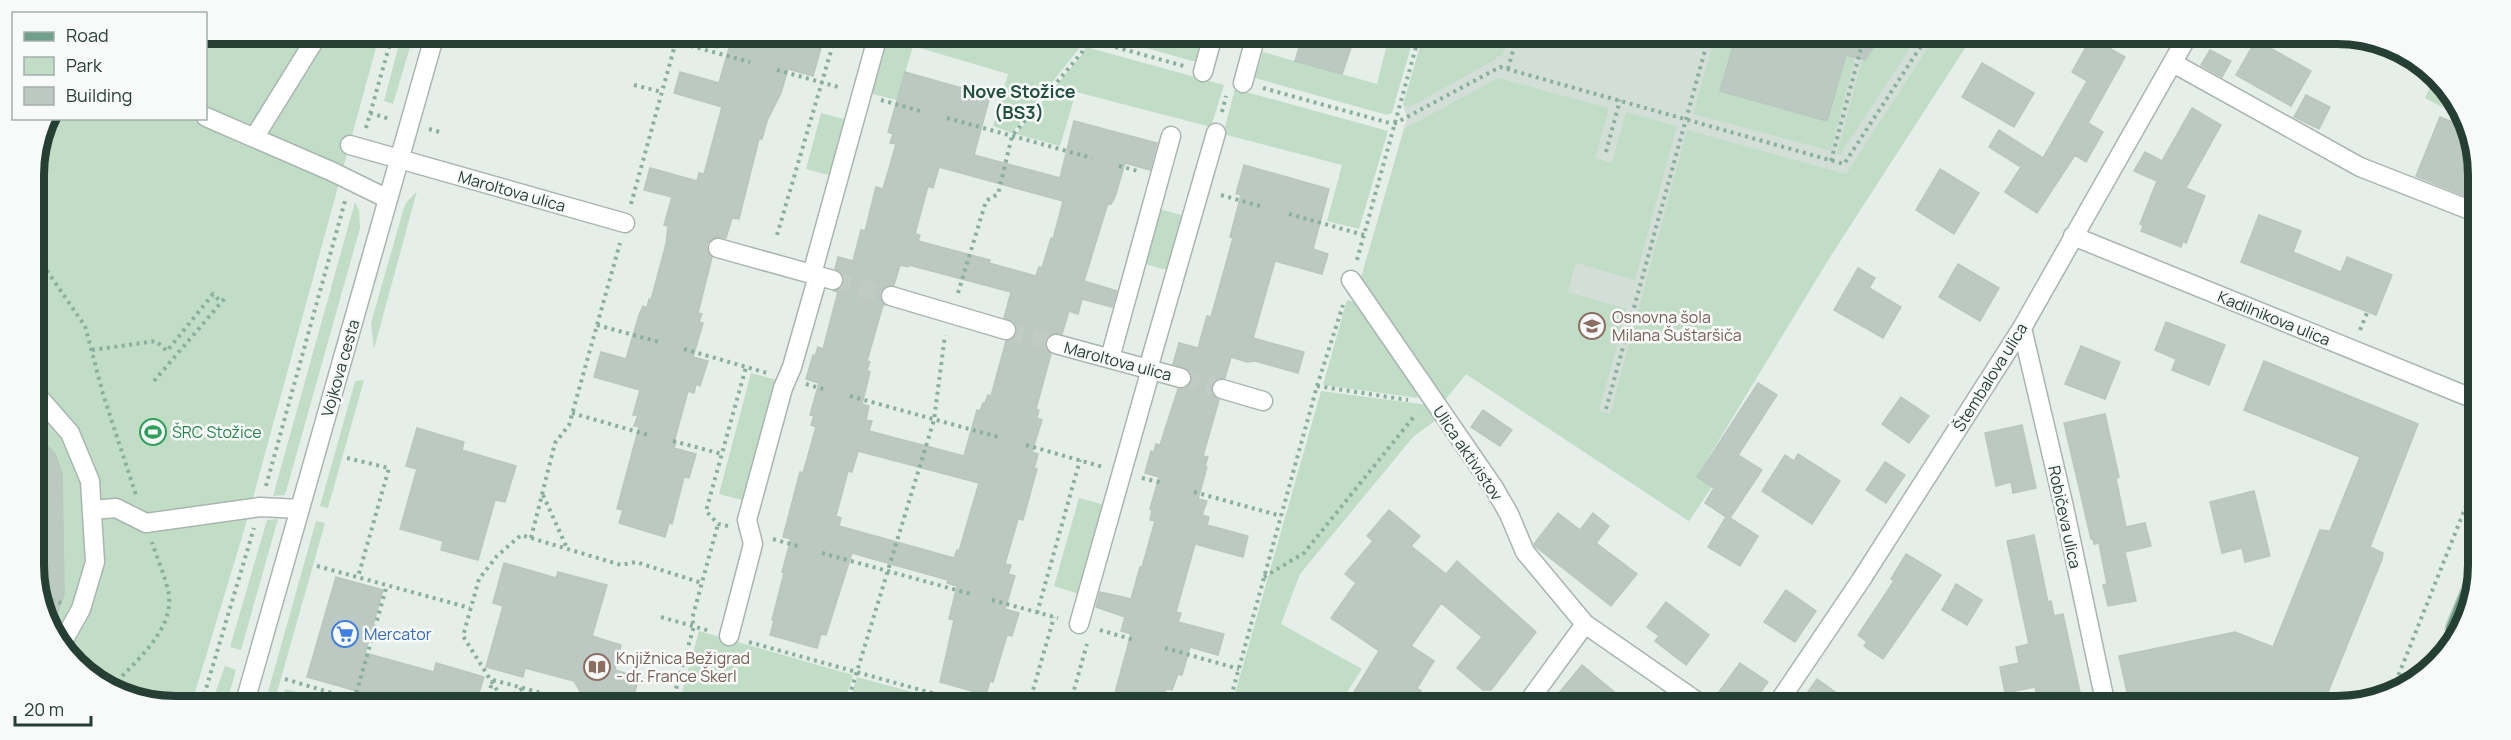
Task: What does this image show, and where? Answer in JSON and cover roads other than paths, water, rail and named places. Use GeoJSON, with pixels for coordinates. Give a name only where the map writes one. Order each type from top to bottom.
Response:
{"type":"FeatureCollection","features":[{"type":"Feature","properties":{"kind":"street"},"geometry":{"type":"LineString","coordinates":[[254,138],[313,44]]}},
{"type":"Feature","properties":{"kind":"street","name":"Vojkova cesta"},"geometry":{"type":"LineString","coordinates":[[247,696],[432,44]]}},
{"type":"Feature","properties":{"kind":"street"},"geometry":{"type":"LineString","coordinates":[[729,636],[753,544],[747,520],[787,378],[821,277],[876,44]]}},
{"type":"Feature","properties":{"kind":"street"},"geometry":{"type":"LineString","coordinates":[[1203,72],[1211,44]]}},
{"type":"Feature","properties":{"kind":"street"},"geometry":{"type":"LineString","coordinates":[[1236,86],[1252,44]]}},
{"type":"Feature","properties":{"kind":"street","name":"Štembalova ulica"},"geometry":{"type":"LineString","coordinates":[[1783,696],[1861,580],[2022,328],[2183,44]]}},
{"type":"Feature","properties":{"kind":"street"},"geometry":{"type":"LineString","coordinates":[[2173,63],[2360,167],[2468,209]]}},
{"type":"Feature","properties":{"kind":"street"},"geometry":{"type":"LineString","coordinates":[[207,117],[388,199]]}},
{"type":"Feature","properties":{"kind":"street"},"geometry":{"type":"LineString","coordinates":[[1084,632],[1121,472],[1216,133]]}},
{"type":"Feature","properties":{"kind":"street"},"geometry":{"type":"LineString","coordinates":[[1110,358],[1171,136]]}},
{"type":"Feature","properties":{"kind":"street","name":"Maroltova ulica"},"geometry":{"type":"LineString","coordinates":[[350,145],[625,223]]}},
{"type":"Feature","properties":{"kind":"street","name":"Kadilnikova ulica"},"geometry":{"type":"LineString","coordinates":[[2073,236],[2468,397]]}},
{"type":"Feature","properties":{"kind":"street"},"geometry":{"type":"LineString","coordinates":[[718,248],[821,277]]}},
{"type":"Feature","properties":{"kind":"street","name":"Ulica aktivistov"},"geometry":{"type":"LineString","coordinates":[[1351,280],[1428,400],[1494,488],[1509,514],[1525,552],[1585,624],[1689,696]]}},
{"type":"Feature","properties":{"kind":"street"},"geometry":{"type":"LineString","coordinates":[[891,296],[1006,330]]}},
{"type":"Feature","properties":{"kind":"street","name":"Robičeva ulica"},"geometry":{"type":"LineString","coordinates":[[2022,328],[2064,507],[2104,696]]}},
{"type":"Feature","properties":{"kind":"street","name":"Maroltova ulica"},"geometry":{"type":"LineString","coordinates":[[1056,344],[1181,378]]}},
{"type":"Feature","properties":{"kind":"street"},"geometry":{"type":"LineString","coordinates":[[1222,389],[1263,401]]}},
{"type":"Feature","properties":{"kind":"street"},"geometry":{"type":"LineString","coordinates":[[44,404],[70,433],[90,482],[95,562],[81,609],[65,637]]}},
{"type":"Feature","properties":{"kind":"street"},"geometry":{"type":"LineString","coordinates":[[92,510],[116,508],[146,523],[260,507],[300,509]]}},
{"type":"Feature","properties":{"kind":"street"},"geometry":{"type":"LineString","coordinates":[[1533,696],[1585,624]]}},
{"type":"Feature","properties":{"kind":"tunnel"},"geometry":{"type":"LineString","coordinates":[[833,280],[891,296]]}},
{"type":"Feature","properties":{"kind":"tunnel"},"geometry":{"type":"LineString","coordinates":[[1006,330],[1056,344]]}},
{"type":"Feature","properties":{"kind":"tunnel"},"geometry":{"type":"LineString","coordinates":[[1181,378],[1222,389]]}},
{"type":"Feature","properties":{"kind":"place","name":"Osnovna šola Milana Šuštaršiča"},"geometry":{"type":"Point","coordinates":[1592,326]}},
{"type":"Feature","properties":{"kind":"place","name":"ŠRC Stožice"},"geometry":{"type":"Point","coordinates":[153,432]}},
{"type":"Feature","properties":{"kind":"place","name":"Mercator"},"geometry":{"type":"Point","coordinates":[345,634]}},
{"type":"Feature","properties":{"kind":"place","name":"Knjižnica Bežigrad - dr. France Škerl"},"geometry":{"type":"Point","coordinates":[597,667]}},
{"type":"Feature","properties":{"kind":"district","name":"Nove Stožice (BS3)"},"geometry":{"type":"Point","coordinates":[1019,102]}}]}
